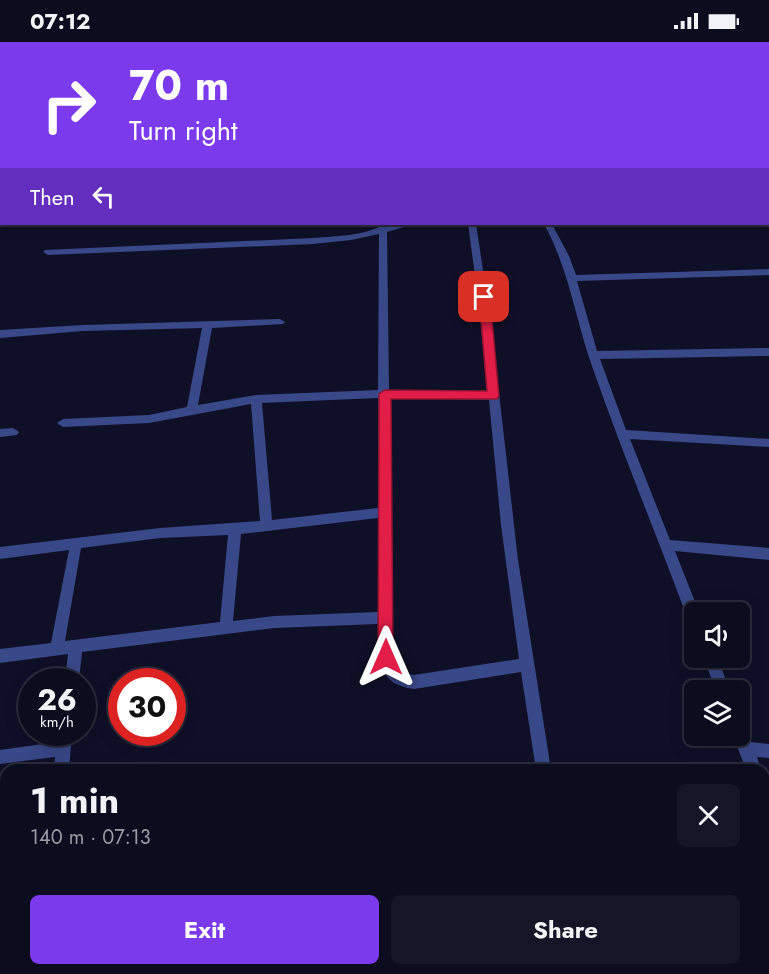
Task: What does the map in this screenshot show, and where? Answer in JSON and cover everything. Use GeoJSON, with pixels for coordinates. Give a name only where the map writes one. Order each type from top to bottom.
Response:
{"type":"FeatureCollection","features":[{"type":"Feature","properties":{"kind":"street"},"geometry":{"type":"LineString","coordinates":[[48,252],[313,241],[351,237],[403,225]]}},
{"type":"Feature","properties":{"kind":"street"},"geometry":{"type":"LineString","coordinates":[[472,225],[483,280],[493,396],[526,665],[543,764]]}},
{"type":"Feature","properties":{"kind":"street"},"geometry":{"type":"LineString","coordinates":[[549,225],[574,278],[593,355],[688,602]]}},
{"type":"Feature","properties":{"kind":"street"},"geometry":{"type":"LineString","coordinates":[[383,228],[386,657],[390,672],[400,680],[414,682],[526,665]]}},
{"type":"Feature","properties":{"kind":"street"},"geometry":{"type":"LineString","coordinates":[[574,278],[769,272]]}},
{"type":"Feature","properties":{"kind":"street"},"geometry":{"type":"LineString","coordinates":[[0,334],[83,328],[280,322]]}},
{"type":"Feature","properties":{"kind":"street"},"geometry":{"type":"LineString","coordinates":[[192,410],[207,326]]}},
{"type":"Feature","properties":{"kind":"street"},"geometry":{"type":"LineString","coordinates":[[593,355],[769,352]]}},
{"type":"Feature","properties":{"kind":"street"},"geometry":{"type":"LineString","coordinates":[[63,423],[149,419],[256,399],[385,394],[493,396]]}},
{"type":"Feature","properties":{"kind":"street"},"geometry":{"type":"LineString","coordinates":[[256,399],[266,525]]}},
{"type":"Feature","properties":{"kind":"street"},"geometry":{"type":"LineString","coordinates":[[0,433],[14,432]]}},
{"type":"Feature","properties":{"kind":"street"},"geometry":{"type":"LineString","coordinates":[[624,434],[769,443]]}},
{"type":"Feature","properties":{"kind":"street"},"geometry":{"type":"LineString","coordinates":[[0,553],[160,533],[235,529],[385,512]]}},
{"type":"Feature","properties":{"kind":"street"},"geometry":{"type":"LineString","coordinates":[[226,629],[235,529]]}},
{"type":"Feature","properties":{"kind":"street"},"geometry":{"type":"LineString","coordinates":[[57,650],[76,544]]}},
{"type":"Feature","properties":{"kind":"street"},"geometry":{"type":"LineString","coordinates":[[667,545],[769,554]]}},
{"type":"Feature","properties":{"kind":"street"},"geometry":{"type":"LineString","coordinates":[[0,656],[274,622],[386,618]]}},
{"type":"Feature","properties":{"kind":"street"},"geometry":{"type":"LineString","coordinates":[[74,668],[76,648]]}},
{"type":"Feature","properties":{"kind":"street"},"geometry":{"type":"LineString","coordinates":[[745,746],[752,764]]}},
{"type":"Feature","properties":{"kind":"street"},"geometry":{"type":"LineString","coordinates":[[0,758],[63,748],[62,764]]}},
{"type":"Feature","properties":{"kind":"street"},"geometry":{"type":"LineString","coordinates":[[746,749],[769,751]]}},
{"type":"Feature","properties":{"kind":"route"},"geometry":{"type":"LineString","coordinates":[[386,657],[385,394],[493,396],[484,297]]}}]}
